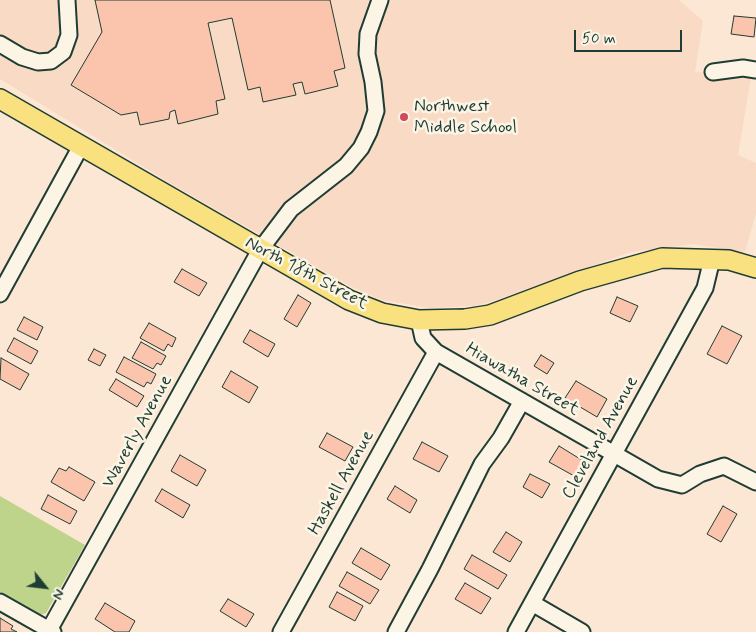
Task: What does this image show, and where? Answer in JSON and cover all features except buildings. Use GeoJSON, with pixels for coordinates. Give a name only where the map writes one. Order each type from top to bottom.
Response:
{"type":"FeatureCollection","features":[{"type":"Feature","properties":{"kind":"main road","name":"North 18th Street"},"geometry":{"type":"LineString","coordinates":[[0,99],[349,300],[382,313],[419,320],[465,319],[490,315],[580,282],[662,258],[730,260],[756,268]]}},
{"type":"Feature","properties":{"kind":"street"},"geometry":{"type":"LineString","coordinates":[[0,44],[22,57],[38,62],[51,61],[63,52],[69,35],[67,0]]}},
{"type":"Feature","properties":{"kind":"street","name":"Waverly Avenue"},"geometry":{"type":"LineString","coordinates":[[50,631],[260,250],[290,208],[346,166],[361,148],[376,111],[374,82],[367,54],[368,34],[380,0]]}},
{"type":"Feature","properties":{"kind":"street"},"geometry":{"type":"LineString","coordinates":[[713,72],[743,68],[756,70]]}},
{"type":"Feature","properties":{"kind":"street"},"geometry":{"type":"LineString","coordinates":[[0,294],[81,146]]}},
{"type":"Feature","properties":{"kind":"street","name":"Cleveland Avenue"},"geometry":{"type":"LineString","coordinates":[[516,632],[612,454],[705,288],[712,259]]}},
{"type":"Feature","properties":{"kind":"street","name":"Hiawatha Street"},"geometry":{"type":"LineString","coordinates":[[419,320],[423,338],[436,352],[658,479],[682,485],[700,474],[724,466],[756,482]]}},
{"type":"Feature","properties":{"kind":"street","name":"Haskell Avenue"},"geometry":{"type":"LineString","coordinates":[[281,632],[436,352]]}},
{"type":"Feature","properties":{"kind":"street"},"geometry":{"type":"LineString","coordinates":[[396,632],[430,569],[482,464],[501,438],[522,401]]}},
{"type":"Feature","properties":{"kind":"street"},"geometry":{"type":"LineString","coordinates":[[0,602],[50,631]]}},
{"type":"Feature","properties":{"kind":"street"},"geometry":{"type":"LineString","coordinates":[[532,603],[582,632]]}},
{"type":"Feature","properties":{"kind":"shaded area","name":"Northwest Middle School"},"geometry":{"type":"Polygon","coordinates":[[[0,0],[679,0],[703,21],[695,72],[751,77],[738,155],[756,163],[756,214],[745,252],[693,244],[631,252],[474,306],[430,308],[382,300],[350,286],[170,183],[0,79],[0,0]]]}},
{"type":"Feature","properties":{"kind":"green space"},"geometry":{"type":"Polygon","coordinates":[[[0,496],[85,545],[46,613],[40,615],[0,592],[0,496]]]}},
{"type":"Feature","properties":{"kind":"place","name":"Northwest Middle School"},"geometry":{"type":"Point","coordinates":[404,117]}}]}
